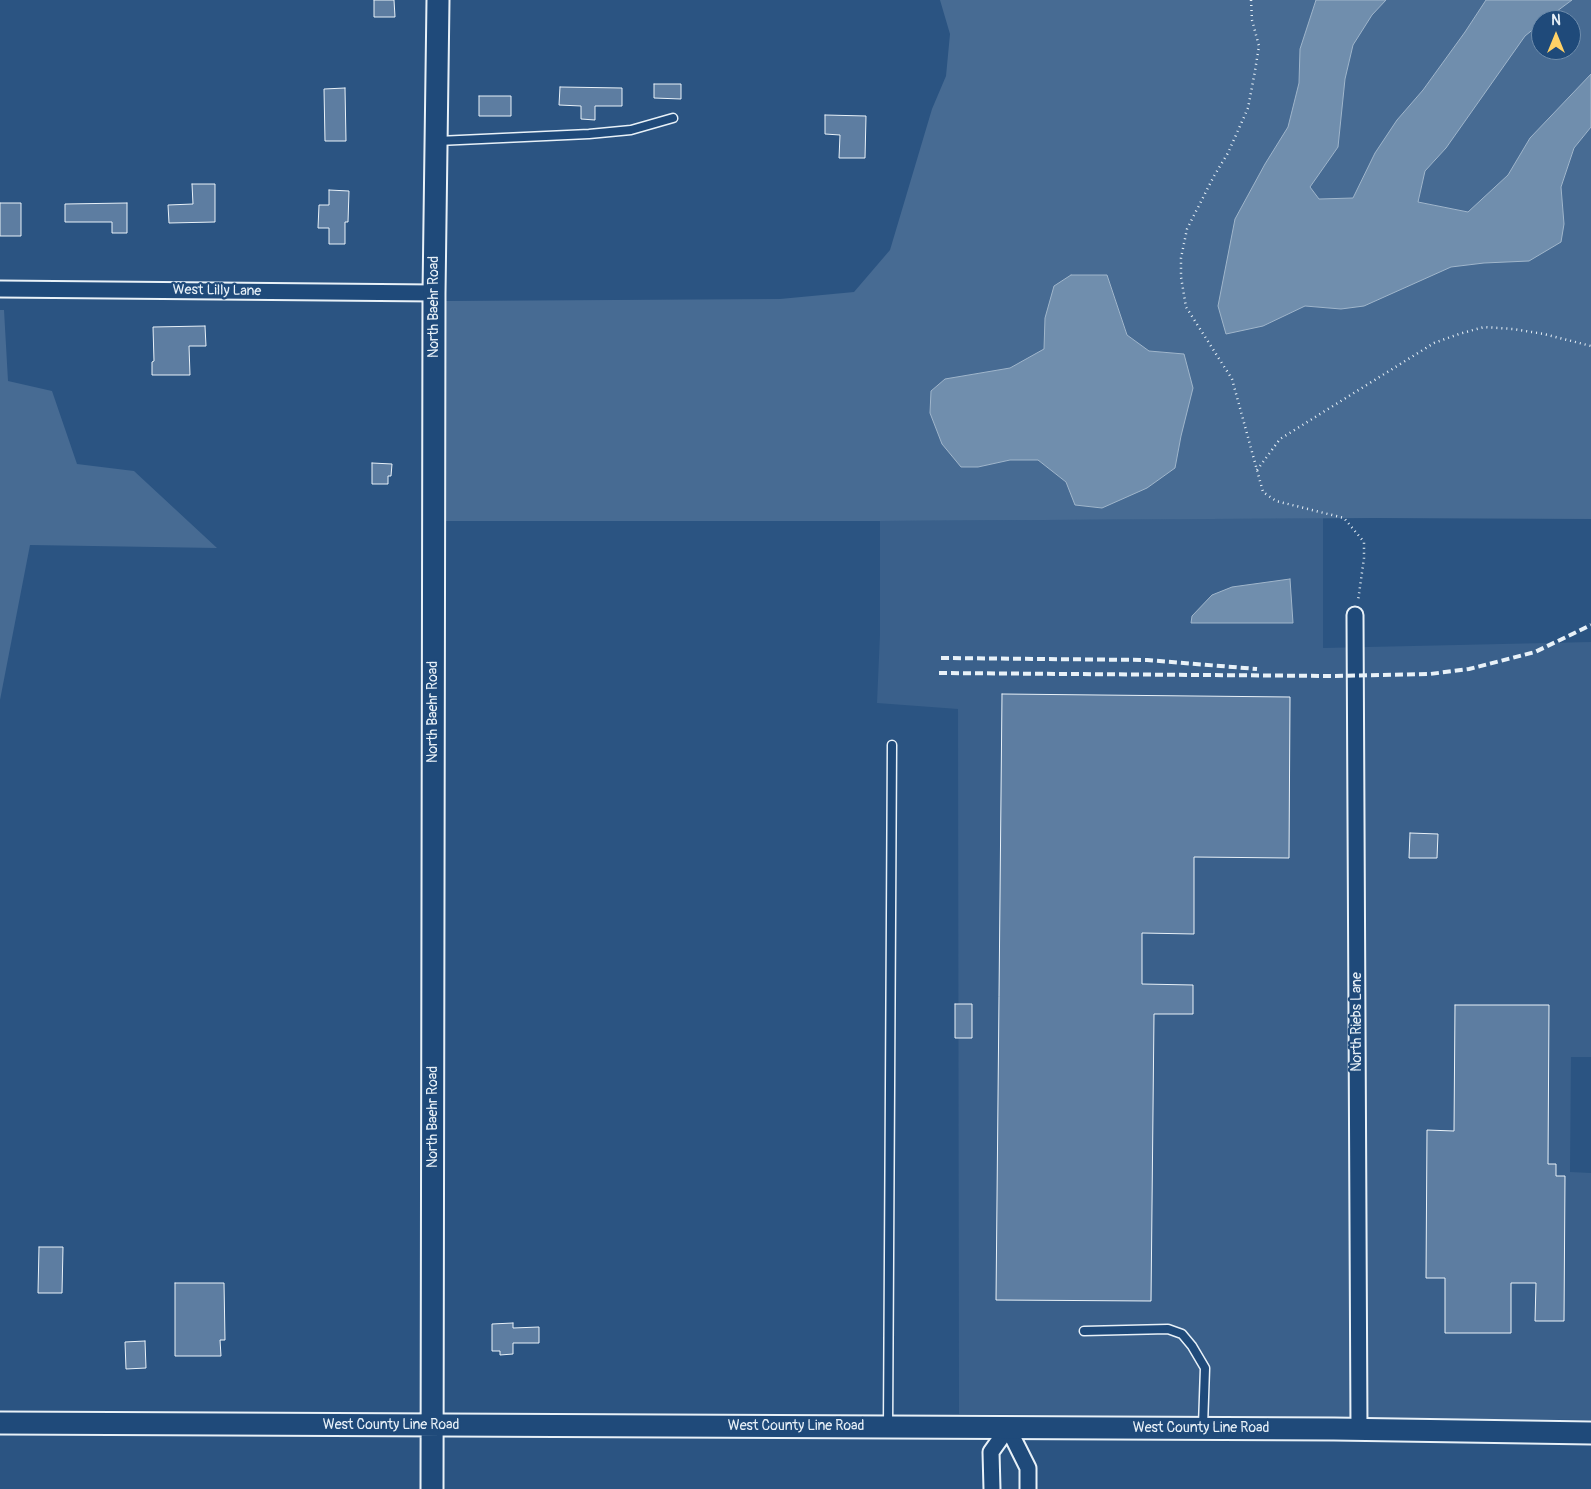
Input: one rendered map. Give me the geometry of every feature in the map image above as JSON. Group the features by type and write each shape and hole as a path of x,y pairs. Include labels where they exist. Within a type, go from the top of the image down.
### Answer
{"street":[{"name":"North Baehr Road","path":"432,1489 434,293 438,0"},
{"name":"West Lilly Lane","path":"0,289 434,293"},
{"name":"North Riebs Lane","path":"1355,614 1359,1429"},
{"name":"West County Line Road","path":"0,1423 888,1426 1359,1429 1591,1433"},
{"path":"992,1489 991,1452 1008,1428 1028,1468 1028,1489"}],"lane":[{"path":"436,141 589,134 631,130 673,118"},
{"path":"888,1426 892,746"},
{"path":"1084,1331 1168,1329 1182,1334 1192,1346 1204,1368 1202,1428"}],"path":[{"path":"1251,0 1252,20 1259,46 1248,108 1228,153 1187,229 1181,258 1181,277 1186,308 1232,379 1263,492 1276,501 1344,518 1364,542 1364,558 1355,614"},
{"path":"1257,470 1280,439 1434,343 1484,328 1513,329 1544,334 1591,346"}],"shaded area":[{"path":"940,0 1316,0 1300,49 1299,83 1288,127 1235,219 1263,326 1305,306 1341,309 1451,267 1484,263 1564,224 1561,187 1574,148 1591,127 1591,519 445,521 446,301 780,299 854,292 890,250 932,109 946,76 950,34","holes":["1071,275 1107,275 1127,335 1148,351 1184,354 1181,436 1175,468 1076,505 1066,482 1038,460 1010,460 978,467 942,444 930,413 931,391 945,379 1010,368 1045,349 1045,318"]},
{"path":"1316,0 1386,0 1372,15 1353,45 1345,79 1338,147 1310,187 1319,199 1353,198 1375,153 1397,120 1423,90 1486,0 1572,0 1558,10 1531,10 1531,31 1525,36 1446,148 1425,171 1418,202 1468,212 1508,175 1530,138 1591,74 1591,127 1574,148 1561,187 1564,224 1561,242 1529,261 1451,267 1364,306 1341,309 1305,306 1263,326 1226,334 1218,306 1235,219 1288,127 1299,83 1300,49"},
{"path":"1386,0 1486,0 1423,90 1397,120 1375,153 1353,198 1319,199 1310,187 1338,147 1345,79 1353,45 1372,15"},
{"path":"1572,0 1591,0 1591,74 1530,138 1508,175 1468,212 1418,202 1425,171 1446,148 1525,35 1531,30 1531,60 1581,60 1581,10 1558,10"},
{"path":"1071,275 1107,275 1127,335 1149,351 1184,354 1193,388 1175,468 1147,488 1102,508 1075,505 1066,482 1038,460 1010,460 978,467 961,467 942,444 930,413 931,391 945,379 1010,368 1044,349 1045,318 1054,286"},
{"path":"0,310 4,310 8,381 52,391 77,464 134,471 217,548 30,545 0,700"},
{"path":"1323,518 1323,648 1591,642 1591,1057 1571,1057 1570,1172 1591,1173 1591,1420 959,1414 958,709 877,703 880,634 880,521"},
{"path":"1290,579 1293,623 1191,623 1192,616 1212,595 1232,587"}],"building":[{"path":"374,0 394,0 395,17 374,17"},
{"path":"654,84 681,84 681,99 654,98"},
{"path":"560,87 622,88 622,106 595,106 595,120 581,119 581,106 559,105"},
{"path":"345,88 346,141 325,141 324,89"},
{"path":"479,96 511,96 511,116 479,116"},
{"path":"825,115 866,116 865,158 839,158 840,135 825,134"},
{"path":"192,184 215,184 215,222 169,223 168,205 193,204"},
{"path":"329,190 349,191 348,222 345,222 345,244 329,244 329,228 318,228 319,205 329,205"},
{"path":"0,203 21,203 21,236 0,236"},
{"path":"127,203 127,233 112,233 112,222 65,222 65,204"},
{"path":"205,326 206,346 189,346 190,375 152,375 152,362 154,361 153,327"},
{"path":"372,463 392,464 391,476 388,476 388,484 372,484"},
{"path":"1002,694 1290,697 1289,858 1194,857 1194,934 1142,933 1142,984 1193,985 1193,1014 1154,1014 1151,1301 996,1300"},
{"path":"1410,833 1438,834 1437,858 1409,858"},
{"path":"955,1004 972,1004 972,1038 955,1038"},
{"path":"1455,1005 1549,1005 1548,1164 1556,1164 1556,1176 1565,1176 1564,1321 1535,1321 1536,1283 1511,1283 1511,1333 1445,1333 1445,1278 1426,1278 1427,1130 1454,1131"},
{"path":"39,1247 63,1247 62,1293 38,1293"},
{"path":"175,1283 224,1283 225,1340 220,1340 221,1356 175,1356"},
{"path":"513,1323 513,1328 539,1327 539,1343 513,1343 513,1354 500,1355 500,1351 492,1351 492,1324"},
{"path":"145,1341 146,1368 126,1369 125,1342"}],"railway":[{"path":"939,673 1334,676 1430,674 1469,669 1535,652 1591,625"},
{"path":"941,658 1147,660 1257,669"}]}
